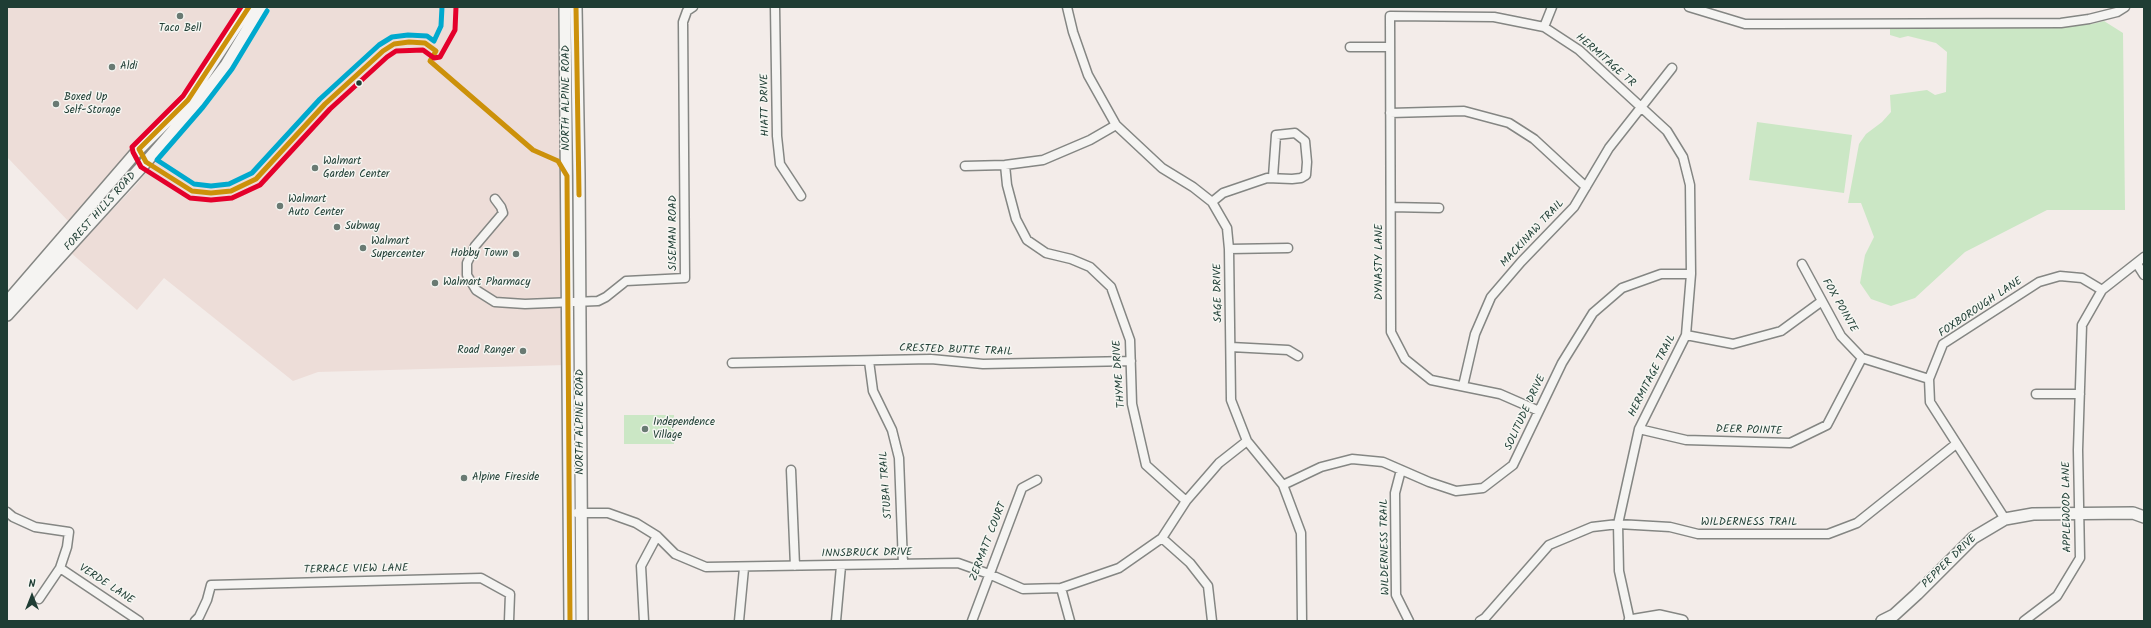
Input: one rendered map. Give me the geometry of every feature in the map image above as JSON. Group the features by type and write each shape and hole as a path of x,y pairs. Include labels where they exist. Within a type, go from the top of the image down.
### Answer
{"main road":[{"name":"FOREST HILLS ROAD","path":"7,302 139,149 188,100 249,7"},
{"name":"FOREST HILLS ROAD","path":"7,315 141,168 198,102 226,65 260,7"},
{"name":"NORTH ALPINE ROAD","path":"565,7 571,30 580,302 576,513 570,621"},
{"name":"NORTH ALPINE ROAD","path":"576,7 571,30 568,302 576,513 582,621"},
{"name":"PEPPER DRIVE","path":"1882,621 1894,615 1918,594 1973,538 2005,519 2033,514 2133,513 2144,517"},
{"path":"1630,621 1660,616 1682,621"}],"street":[{"name":"SISEMAN ROAD","path":"495,199 502,207 503,213 475,246 466,263 467,276 476,290 495,302 525,304 580,302 603,299 626,281 685,278 683,22 687,12 693,7"},
{"name":"HIATT DRIVE","path":"775,7 777,136 780,164 801,196"},
{"name":"SAGE DRIVE","path":"1067,7 1073,32 1088,75 1116,125 1162,168 1193,187 1212,202 1227,228 1230,249 1231,400 1247,441 1283,484 1301,533 1302,621"},
{"path":"1544,27 1552,7"},
{"path":"1689,7 1745,24 2061,23 2090,19 2117,12 2125,7"},
{"name":"HERMITAGE TR","path":"1390,16 1494,17 1544,27 1579,50 1641,107"},
{"name":"DYNASTY LANE","path":"1390,16 1391,332 1405,359 1431,380 1500,394 1539,411"},
{"path":"1350,47 1390,47"},
{"name":"MACKINAW TRAIL","path":"1463,386 1475,334 1491,297 1521,262 1574,207 1609,148 1672,68"},
{"name":"HERMITAGE TRAIL","path":"1630,621 1619,571 1618,524 1639,429 1686,335 1691,274 1690,185 1683,157 1667,131 1641,107"},
{"path":"1390,113 1464,111 1509,123 1534,139 1586,187"},
{"path":"965,166 1005,165 1043,160 1090,140 1116,125"},
{"path":"1212,202 1223,193 1273,177 1292,179 1301,178 1306,174 1307,162 1305,141 1295,134 1276,135 1273,177"},
{"name":"THYME DRIVE","path":"1005,165 1007,185 1016,219 1027,240 1046,252 1071,259 1090,267 1111,288 1130,340 1132,404 1146,465 1186,501"},
{"path":"1391,207 1438,208"},
{"path":"1230,249 1288,248"},
{"name":"APPLEWOOD LANE","path":"2024,621 2057,596 2080,558 2081,514 2078,450 2082,325 2102,290 2144,257"},
{"name":"FOX POINTE","path":"1802,264 1841,336 1862,358 1929,379"},
{"path":"2137,264 2144,275"},
{"name":"SOLITUDE DRIVE","path":"1283,484 1321,467 1352,459 1383,462 1429,482 1456,491 1483,488 1513,465 1562,363 1593,313 1622,288 1661,274 1691,274"},
{"name":"FOXBOROUGH LANE","path":"2005,519 1930,402 1929,379 1943,344 2039,282 2060,276 2082,278 2102,290"},
{"path":"1686,335 1733,344 1781,331 1822,301"},
{"path":"1231,347 1288,350 1298,356"},
{"name":"DEER POINTE","path":"1639,429 1686,440 1790,443 1827,425 1862,358"},
{"name":"CRESTED BUTTE TRAIL","path":"732,363 931,359 983,364 1131,361"},
{"name":"STUBAI TRAIL","path":"869,361 873,390 892,430 899,458 903,564"},
{"path":"2036,394 2080,394"},
{"name":"INNSBRUCK DRIVE","path":"576,513 608,513 636,523 656,536 675,554 692,563 706,567 744,568 958,563 1022,589 1061,588 1119,568 1162,538 1186,501 1219,463 1247,441"},
{"name":"WILDERNESS TRAIL","path":"1480,621 1485,618 1549,546 1592,527 1618,524 1670,527 1698,534 1828,534 1857,523 1956,444"},
{"path":"791,470 795,566"},
{"name":"WILDERNESS TRAIL","path":"1401,470 1395,494 1396,595 1409,621"},
{"name":"ZERMATT COURT","path":"972,621 988,574 1022,488 1038,480"},
{"path":"7,512 12,517 34,527 69,532 67,547 60,568 39,599"},
{"path":"644,621 641,566 656,536"},
{"path":"1162,538 1190,563 1208,586 1212,621"},
{"path":"836,621 842,566"},
{"name":"VERDE LANE","path":"60,568 139,621"},
{"path":"739,621 744,568"},
{"name":"TERRACE VIEW LANE","path":"195,621 199,617 207,600 211,585 481,578 510,594 509,621"},
{"path":"1061,588 1070,621"}],"shaded area":[{"path":"7,7 238,7 187,86 70,223 7,157"},
{"path":"270,7 562,7 560,138 563,175 565,365 318,372 293,381 164,278 137,310 71,253 137,184 234,59"}],"green space":[{"path":"2104,21 2123,33 2125,210 2047,210 1965,252 1915,298 1891,306 1871,299 1860,283 1865,255 1874,237 1861,203 1848,203 1859,144 1866,134 1882,122 1891,112 1890,95 1927,90 1935,95 1946,92 1947,52 1936,43 1908,36 1900,38 1890,35 1890,26 2050,26 2092,24"},
{"path":"1757,122 1852,135 1844,193 1749,180"},
{"path":"624,415 674,415 674,444 624,444"}],"transit line":[{"path":"241,7 183,96 132,147 141,167 190,198 211,200 232,198 260,185 330,109 387,57 396,51 423,50 434,58 440,57 455,30 456,7"},
{"path":"249,7 188,100 139,149 146,162 192,191 211,193 231,191 256,179 325,104 383,51 394,44 409,42 425,43 436,51 430,61 533,150 558,161 567,176 570,621"},
{"path":"267,11 232,69 203,107 157,160 194,184 211,186 229,184 252,173 320,99 379,45 392,37 408,35 427,36 434,41 441,26 442,7"},
{"path":"576,7 579,195"}],"place":[{"name":"Taco Bell","path":"180,16"},
{"name":"Aldi","path":"112,67"},
{"name":"Boxed Up Self-Storage","path":"56,104"},
{"name":"Walmart Garden Center","path":"315,168"},
{"name":"Walmart Auto Center","path":"280,206"},
{"name":"Subway","path":"337,227"},
{"name":"Walmart Supercenter","path":"363,248"},
{"name":"Hobby Town","path":"516,254"},
{"name":"Walmart Pharmacy","path":"435,283"},
{"name":"Road Ranger","path":"523,351"},
{"name":"Independence Village","path":"645,429"},
{"name":"Alpine Fireside","path":"464,478"}]}
